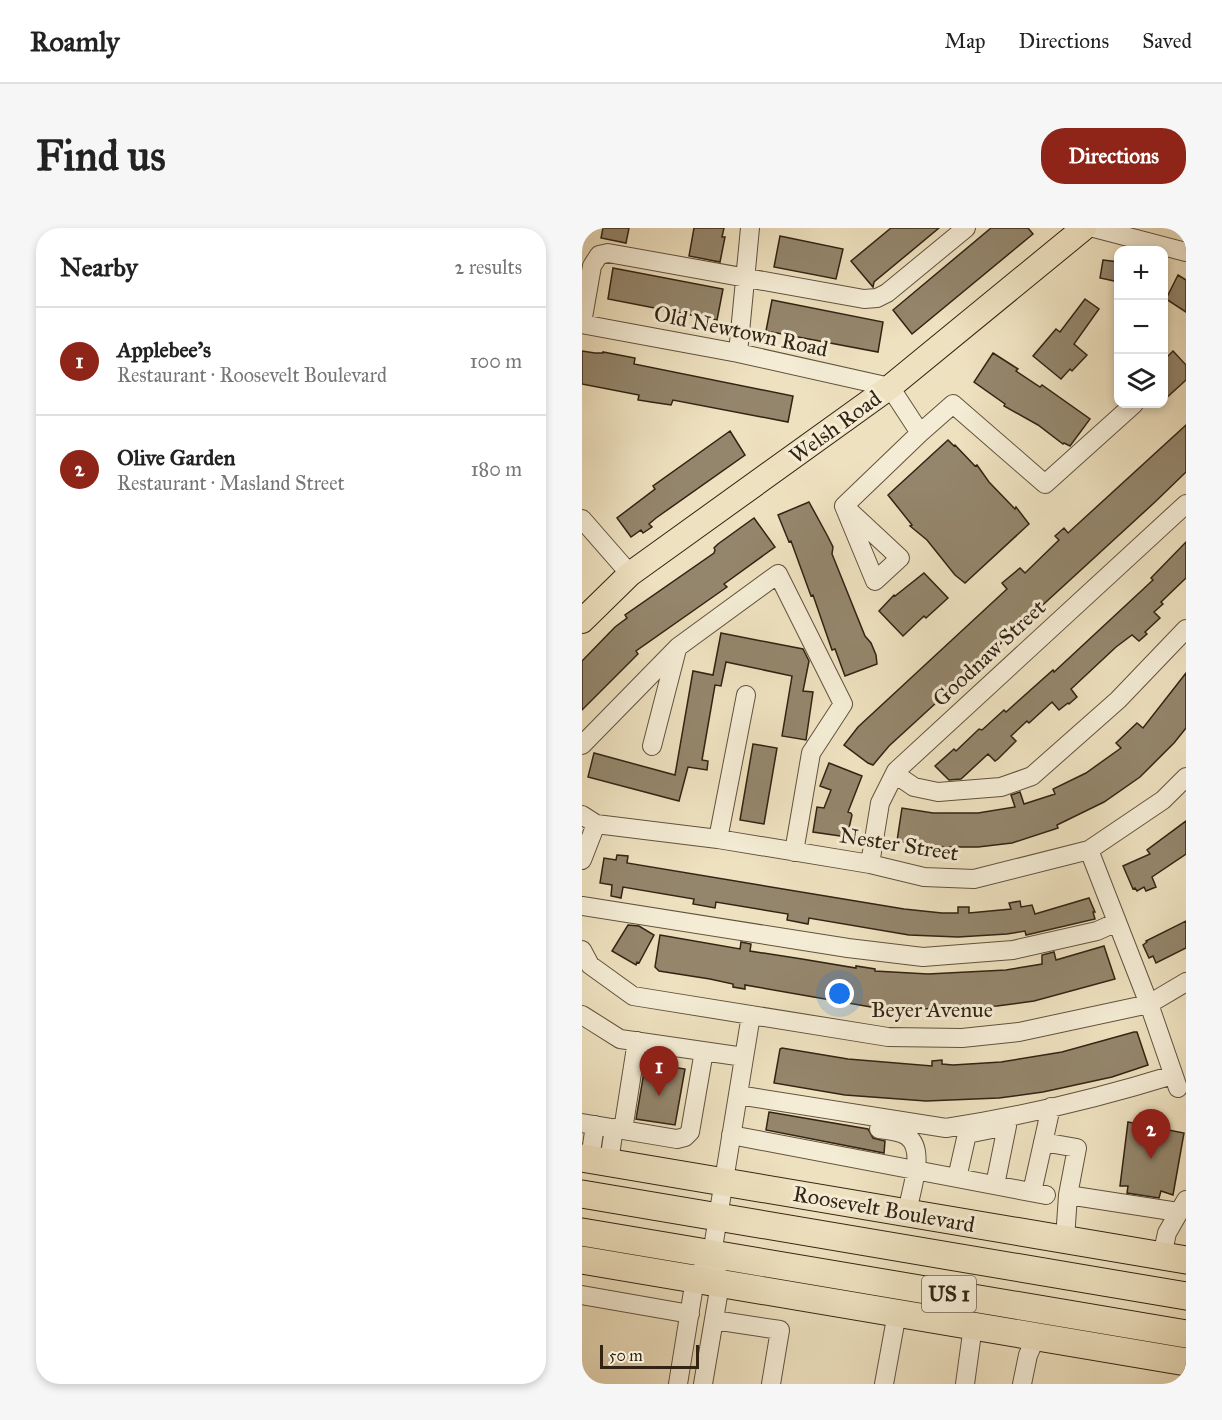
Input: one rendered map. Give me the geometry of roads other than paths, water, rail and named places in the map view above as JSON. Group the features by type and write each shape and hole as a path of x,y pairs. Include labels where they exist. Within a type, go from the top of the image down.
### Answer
{"highway":[{"name":"Roosevelt Boulevard","path":"591,1165 724,1182 1174,1258"},
{"path":"591,1165 637,1203"},
{"name":"Roosevelt Boulevard","path":"582,1194 1186,1296"},
{"name":"US 1","path":"582,1232 1186,1334"},
{"name":"US 1","path":"582,1260 1186,1362"}],"main road":[{"name":"Welsh Road","path":"582,621 630,574 890,387 1084,228"}],"street":[{"path":"738,353 750,228"},
{"path":"582,324 592,266 599,255 608,253 864,299 877,298 887,292 966,228"},
{"path":"1095,228 1186,252"},
{"name":"Old Newtown Road","path":"582,324 738,353 890,387"},
{"path":"890,387 920,433"},
{"path":"844,506 952,404 1045,484 1130,408"},
{"name":"Goodnaw Street","path":"870,864 880,803 895,774 1186,504"},
{"path":"582,519 630,574"},
{"path":"582,745 678,647 778,574 843,704 811,753 794,852"},
{"path":"895,774 914,787 938,792 1001,787 1032,776 1118,700 1186,628"},
{"path":"652,746 678,647"},
{"path":"718,839 746,695"},
{"name":"Nester Street","path":"589,820 870,864 924,877 974,879 1089,850 1163,800 1186,777"},
{"path":"582,860 589,820"},
{"path":"738,1098 946,1128 1176,1081 1149,1004 1089,850"},
{"path":"582,906 848,948 922,957 1013,950 1097,930 1117,922"},
{"name":"Beyer Avenue","path":"582,950 590,965 633,996 888,1037 962,1038 1019,1032 1149,1004 1186,982"},
{"path":"582,1015 620,1039 744,1058"},
{"path":"703,1384 714,1320 708,1281 751,1015"},
{"path":"591,1165 618,1129 637,1041"},
{"path":"591,1165 589,1124 677,1139 685,1137 690,1132 704,1052"},
{"path":"738,1098 906,1135 913,1142 918,1159 907,1213"},
{"path":"731,1135 1039,1193 1043,1142 1051,1107"},
{"path":"957,1178 967,1134 1007,1126 995,1185"},
{"path":"1043,1142 1077,1148 1068,1195 1065,1239"},
{"path":"1068,1195 1182,1206 1167,1233 1174,1258"},
{"path":"678,1384 690,1314 708,1281"},
{"path":"582,1295 690,1314"},
{"path":"884,1384 897,1313"},
{"path":"714,1320 780,1330 771,1384"},
{"path":"964,1384 973,1326"},
{"path":"1022,1384 1036,1337"}],"place":[{"name":"Applebee's","path":"659,1096"},
{"name":"Olive Garden","path":"1151,1159"}]}
